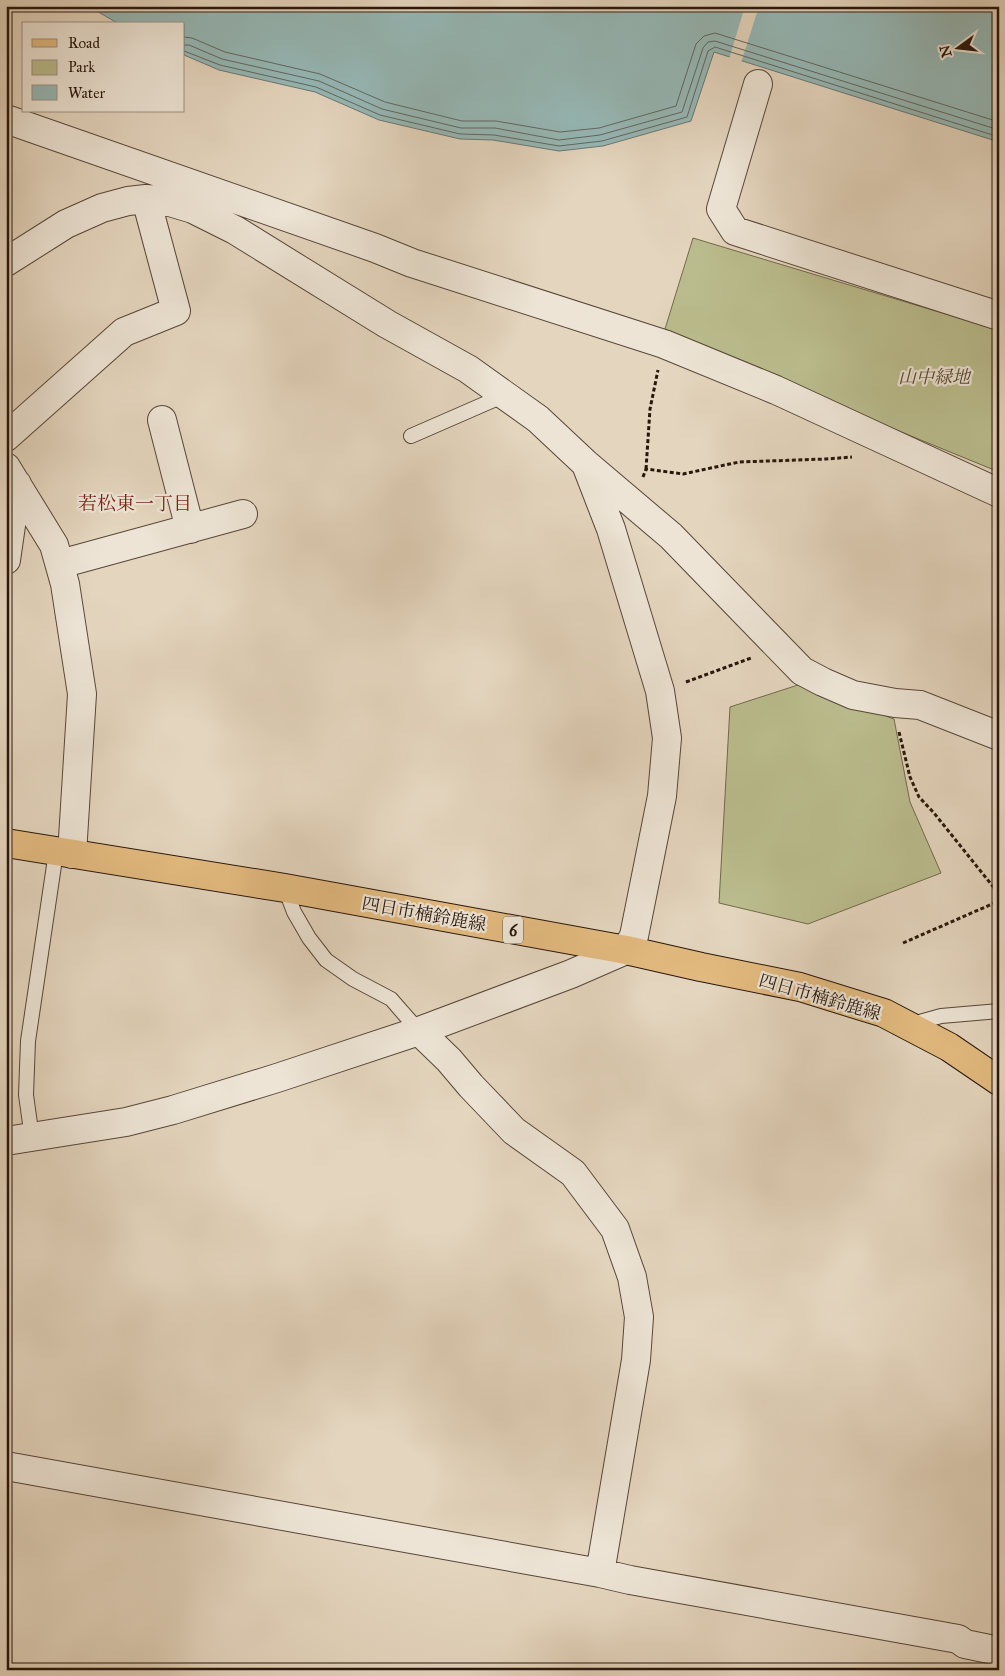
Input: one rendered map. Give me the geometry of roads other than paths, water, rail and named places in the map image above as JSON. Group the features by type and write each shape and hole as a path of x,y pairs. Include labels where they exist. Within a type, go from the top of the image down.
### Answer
{"main road":[{"name":"四日市楠鈴鹿線","path":"6,843 285,888 626,950 702,968 800,987 884,1013 949,1047 999,1081"}],"street":[{"path":"758,84 721,209 735,231 999,316"},
{"path":"6,119 367,245 412,263 664,344 776,390 998,494"},
{"path":"6,437 124,332 176,311 146,199"},
{"path":"6,262 66,224 102,208 128,201 146,199 163,200 193,209 235,230 387,324 468,369 538,419 586,464 670,536 802,671 853,695 895,703 920,705 999,736"},
{"path":"162,420 190,529"},
{"path":"19,1139 126,1122 174,1110 419,1031 570,974 626,950 634,936 662,796 667,738 660,691 611,529 586,464"},
{"path":"6,560 10,476"},
{"path":"10,476 54,545 65,584 82,694 64,853"},
{"path":"60,564 244,514"},
{"path":"419,1031 449,1060 514,1131 573,1173 615,1229 632,1277 639,1317 636,1360 600,1573"},
{"path":"6,1466 958,1639 966,1644 999,1651"}],"lane":[{"path":"411,436 505,395"},
{"path":"19,1139 26,1095 28,1041 64,853"},
{"path":"285,888 294,912 309,938 326,960 353,979 391,998 419,1031"},
{"path":"908,1025 940,1016 999,1011"}],"water":[{"path":"88,6 999,6 999,142 714,52 691,121 603,146 559,151 493,140 460,139 379,120 315,92 219,70 185,55 185,22 116,22"}],"district":[{"name":"若松東一丁目","path":"135,503"}],"park label":[{"name":"山中緑地","path":"934,377"}]}
